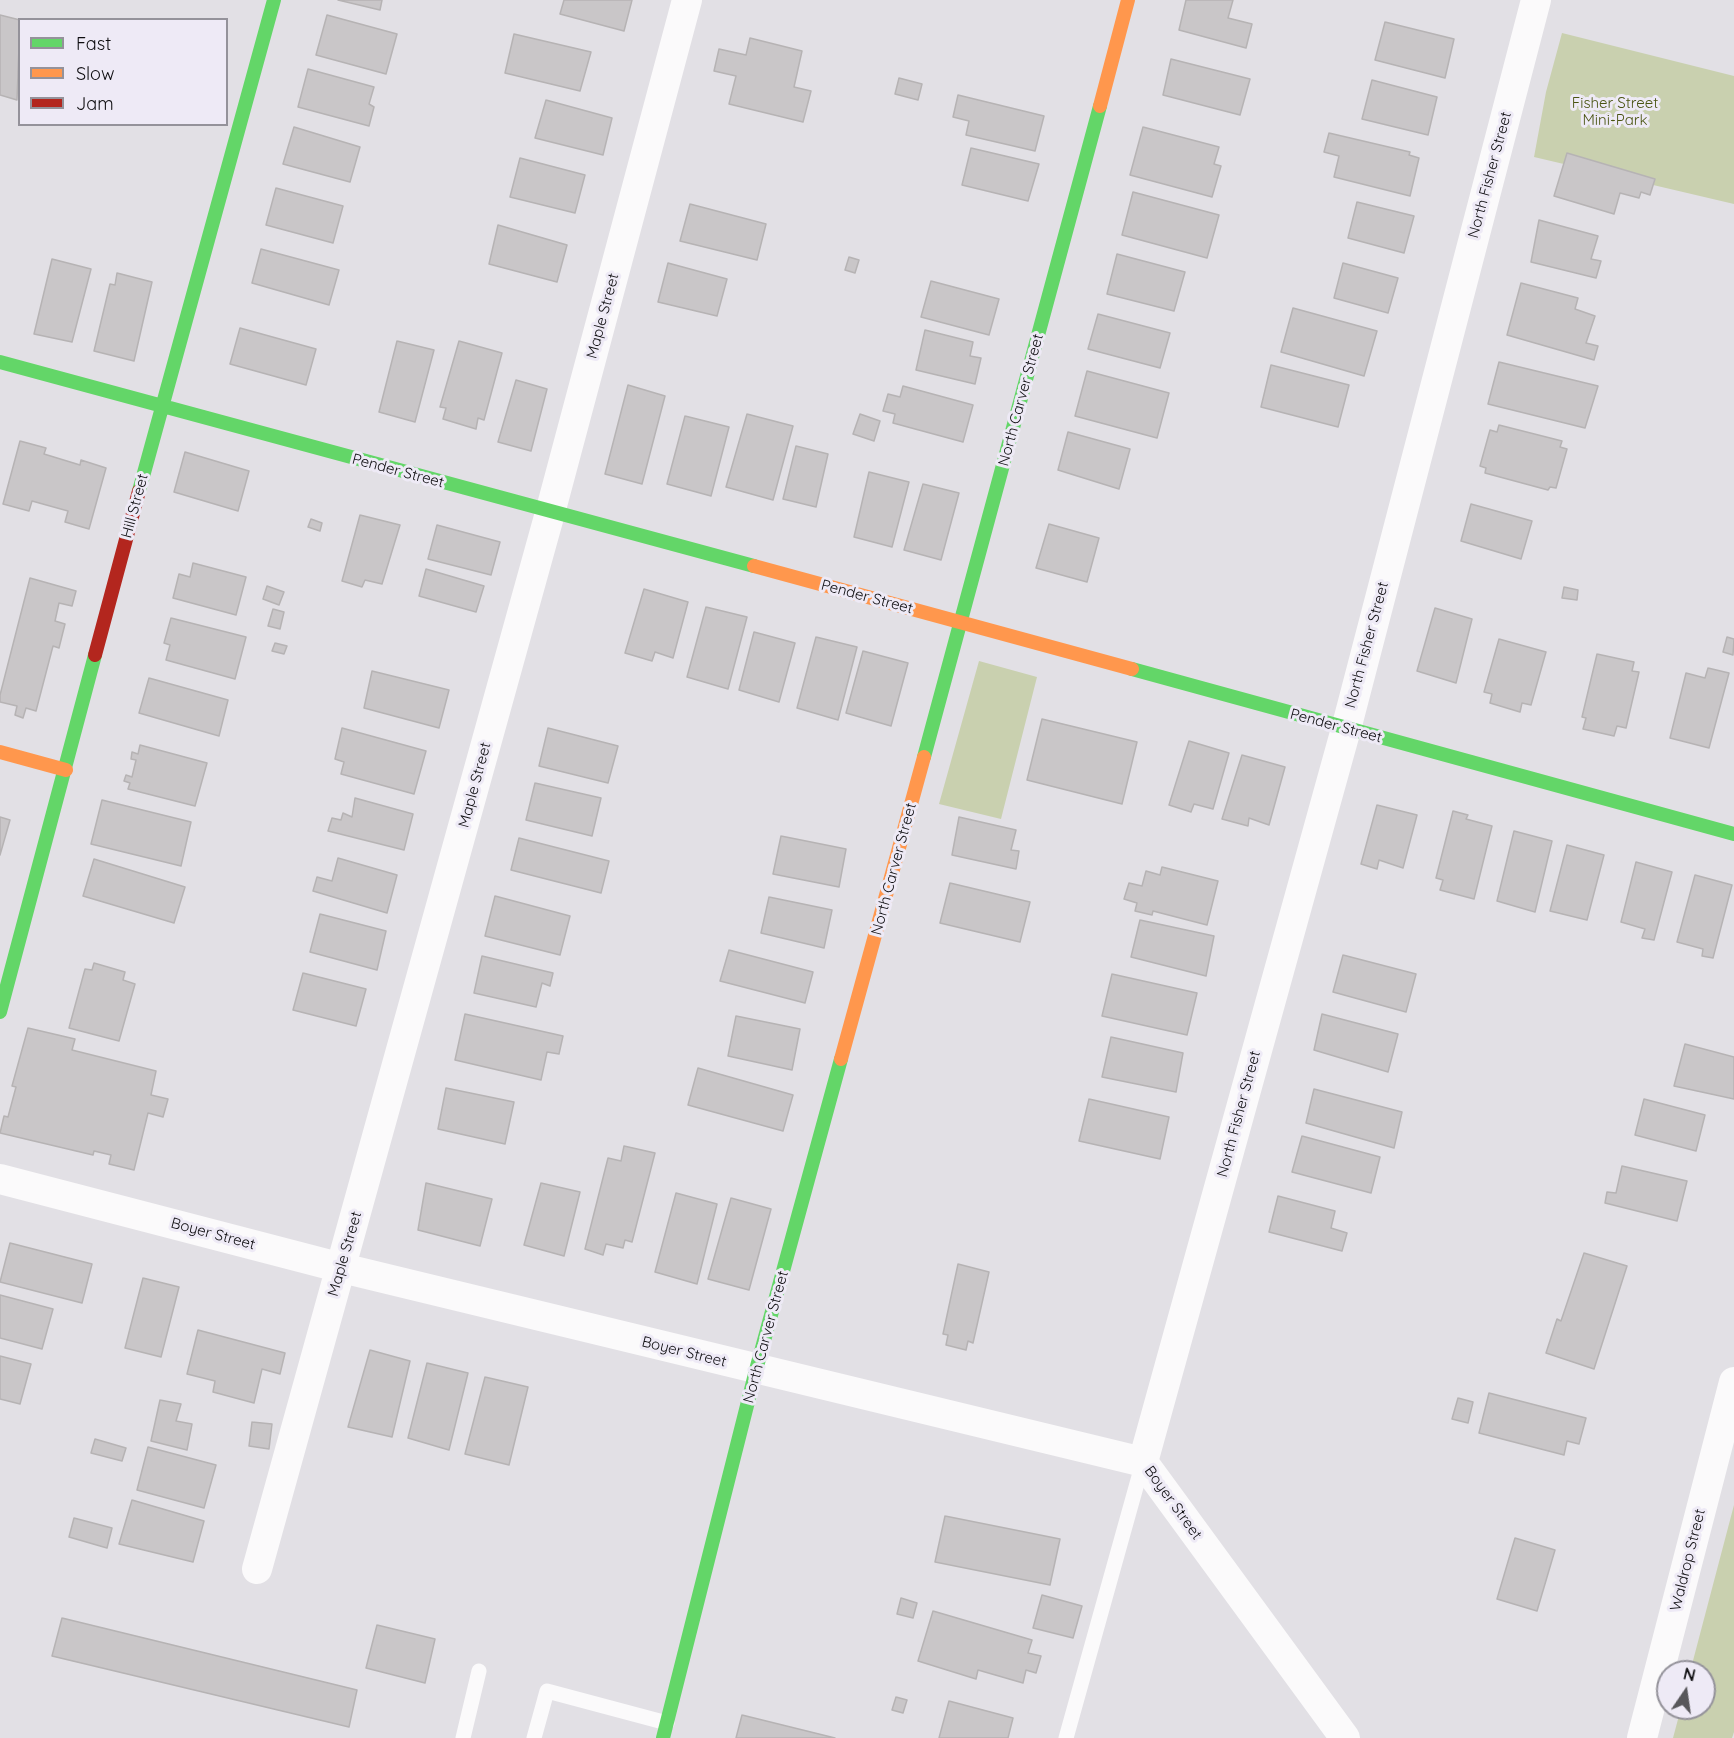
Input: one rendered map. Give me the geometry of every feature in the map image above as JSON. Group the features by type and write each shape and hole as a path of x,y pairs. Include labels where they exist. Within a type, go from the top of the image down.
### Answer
{"street":[{"name":"Hill Street","path":"0,1012 162,406 274,0"},
{"name":"Maple Street","path":"257,1569 550,513 687,0"},
{"name":"North Carver Street","path":"665,1731 756,1370 962,622 1128,0"},
{"name":"North Fisher Street","path":"1143,1462 1346,729 1536,0"},
{"name":"Pender Street","path":"0,362 1734,834"},
{"path":"0,752 66,770"},
{"name":"Boyer Street","path":"0,1179 342,1268 1143,1462 1345,1738"},
{"name":"Waldrop Street","path":"1642,1738 1734,1382"}],"lane":[{"path":"1066,1738 1143,1462"},
{"path":"463,1738 479,1671"},
{"path":"534,1738 547,1691 665,1731"}],"green space":[{"name":"Fisher Street Mini-Park","path":"1562,33 1734,76 1734,204 1534,157 1546,92"},
{"path":"979,661 1037,677 1001,819 939,804"},
{"path":"1734,1505 1734,1732 1732,1738 1673,1738 1678,1720 1716,1720 1716,1660 1693,1660"}],"building":[{"path":"338,0 382,0 380,10"},
{"path":"564,0 632,0 624,31 560,14"},
{"path":"1186,0 1233,0 1228,18 1252,24 1246,48 1179,30"},
{"path":"0,15 18,20 18,73 17,100 0,95"},
{"path":"327,15 397,34 386,74 316,55"},
{"path":"1385,22 1454,39 1445,78 1375,60"},
{"path":"514,34 591,52 580,91 505,73"},
{"path":"750,38 802,51 794,87 811,91 803,122 729,104 736,76 714,71 719,49 746,55"},
{"path":"1171,59 1250,79 1240,115 1163,95"},
{"path":"308,69 374,87 369,104 374,107 369,126 298,107"},
{"path":"899,78 922,84 918,100 895,94"},
{"path":"1372,80 1437,97 1428,135 1362,119"},
{"path":"958,95 1044,116 1035,151 966,135 969,121 953,117"},
{"path":"546,100 612,118 603,155 535,138"},
{"path":"294,127 360,147 350,182 283,164"},
{"path":"1143,127 1219,147 1214,164 1221,166 1212,197 1130,175"},
{"path":"1329,133 1410,152 1409,155 1419,158 1410,196 1334,177 1339,156 1324,152"},
{"path":"971,148 1039,164 1028,201 962,185"},
{"path":"1567,153 1655,179 1650,195 1641,192 1639,198 1620,193 1614,214 1554,196"},
{"path":"520,158 585,175 575,213 510,197"},
{"path":"276,188 343,206 333,243 266,225"},
{"path":"1133,192 1219,215 1207,258 1122,235"},
{"path":"1357,202 1414,216 1404,253 1348,238"},
{"path":"690,204 766,224 757,260 680,241"},
{"path":"1539,220 1598,236 1591,259 1601,261 1596,278 1531,262"},
{"path":"498,225 567,245 557,282 489,264"},
{"path":"261,249 339,270 329,305 252,283"},
{"path":"1117,254 1185,272 1174,311 1107,294"},
{"path":"849,257 859,260 855,273 845,270"},
{"path":"52,259 91,269 72,342 34,334"},
{"path":"668,263 727,279 717,316 658,302"},
{"path":"1343,263 1398,278 1388,313 1334,298"},
{"path":"117,273 152,282 134,361 94,351 110,284 115,285"},
{"path":"931,281 999,299 989,335 921,317"},
{"path":"1521,283 1578,298 1575,309 1595,316 1586,343 1598,346 1594,360 1507,335"},
{"path":"1293,308 1377,331 1364,376 1281,352"},
{"path":"1098,314 1170,333 1160,368 1088,349"},
{"path":"240,328 316,349 306,385 230,364"},
{"path":"925,330 973,342 970,356 981,358 975,384 916,370"},
{"path":"397,341 434,350 415,422 379,412"},
{"path":"459,341 502,353 484,420 478,418 476,429 443,419 446,408 440,407"},
{"path":"1499,362 1598,386 1585,428 1488,404"},
{"path":"1271,365 1349,385 1338,427 1261,407"},
{"path":"1087,371 1169,393 1157,438 1075,416"},
{"path":"516,380 547,389 531,451 498,442"},
{"path":"628,385 665,396 642,484 605,474"},
{"path":"903,386 973,405 963,442 893,423 895,414 883,411 888,394 900,397"},
{"path":"747,414 793,426 773,500 726,487"},
{"path":"860,414 880,421 874,441 853,434"},
{"path":"685,416 729,427 711,496 667,484"},
{"path":"1499,425 1562,441 1560,447 1567,449 1556,488 1550,487 1548,490 1485,473 1486,468 1480,466 1490,430 1497,432"},
{"path":"1068,432 1130,449 1119,489 1058,470"},
{"path":"20,441 46,448 44,454 80,465 81,460 106,468 89,529 65,522 68,511 32,501 29,511 3,504"},
{"path":"796,446 828,454 816,507 783,499"},
{"path":"185,452 249,471 238,511 174,492"},
{"path":"869,472 909,482 892,547 854,537"},
{"path":"923,484 959,493 941,560 904,550"},
{"path":"1471,504 1532,521 1521,559 1461,541"},
{"path":"360,515 400,525 382,584 365,580 362,587 342,581"},
{"path":"311,519 322,523 320,531 308,527"},
{"path":"1049,524 1099,538 1087,582 1036,568"},
{"path":"437,525 500,542 491,575 428,559"},
{"path":"193,563 246,577 236,615 173,598 179,574 190,577"},
{"path":"426,569 484,586 476,612 419,596"},
{"path":"30,578 76,591 72,606 59,603 55,621 65,624 59,648 53,646 36,711 26,708 23,718 15,715 17,706 0,702 0,695"},
{"path":"267,586 284,592 279,605 263,599"},
{"path":"1564,587 1578,590 1577,600 1562,598"},
{"path":"644,589 688,602 673,658 655,652 652,661 625,653"},
{"path":"706,607 747,617 728,689 687,677"},
{"path":"1435,608 1472,619 1456,683 1417,671"},
{"path":"273,609 284,612 280,629 268,626"},
{"path":"171,618 246,637 235,679 166,660 170,645 164,643"},
{"path":"754,632 795,643 779,702 739,690"},
{"path":"816,637 857,647 838,720 797,708"},
{"path":"1727,637 1734,639 1733,655 1723,652"},
{"path":"1499,639 1546,652 1531,705 1522,703 1520,712 1490,703 1492,694 1484,692"},
{"path":"275,643 287,646 284,654 272,651"},
{"path":"863,651 908,663 891,726 846,713"},
{"path":"1597,654 1634,662 1632,671 1639,672 1626,728 1617,726 1614,736 1583,729 1586,718 1582,717"},
{"path":"1708,668 1729,673 1709,748 1670,738 1686,673 1705,678"},
{"path":"372,671 449,690 439,728 364,708"},
{"path":"149,678 228,700 219,736 139,713"},
{"path":"1042,719 1137,742 1122,804 1027,780"},
{"path":"342,728 426,751 414,794 341,774 344,762 335,759"},
{"path":"548,728 618,746 608,783 539,766"},
{"path":"1189,741 1229,753 1213,809 1194,804 1191,812 1169,805"},
{"path":"140,745 207,763 195,806 128,789 130,783 124,781 126,775 132,777 136,760 131,759 132,752 138,754"},
{"path":"1242,755 1285,767 1269,825 1249,818 1248,826 1222,819"},
{"path":"535,783 601,798 592,836 526,820"},
{"path":"355,798 413,814 404,850 328,831 332,818 341,820 343,813 352,817"},
{"path":"102,800 191,822 181,866 91,844"},
{"path":"1377,805 1417,815 1403,868 1379,860 1377,869 1361,864"},
{"path":"1453,811 1468,815 1466,819 1492,826 1474,899 1440,890 1443,880 1436,878"},
{"path":"0,817 10,820 0,855"},
{"path":"959,817 1016,830 1011,850 1019,851 1016,869 952,855"},
{"path":"1514,831 1552,841 1535,912 1497,901"},
{"path":"781,836 846,849 839,887 773,874"},
{"path":"519,838 609,861 601,893 511,870"},
{"path":"1567,845 1604,855 1587,920 1550,911"},
{"path":"338,858 397,875 387,913 313,891 317,877 332,881"},
{"path":"94,859 185,887 174,923 83,896"},
{"path":"1636,862 1672,872 1654,940 1642,938 1645,929 1621,922"},
{"path":"1162,867 1218,881 1207,925 1153,911 1152,915 1135,911 1137,903 1124,899 1129,883 1142,886 1146,871 1160,875"},
{"path":"1695,875 1732,885 1713,958 1702,956 1703,949 1677,942"},
{"path":"950,883 1030,902 1020,942 940,923"},
{"path":"495,896 570,916 560,955 485,936"},
{"path":"769,897 832,910 824,948 761,933"},
{"path":"320,914 386,931 377,970 310,952"},
{"path":"1140,920 1214,936 1206,976 1131,957"},
{"path":"729,950 813,972 805,1003 720,981"},
{"path":"1343,955 1416,974 1406,1012 1333,992"},
{"path":"482,956 553,973 550,986 542,983 536,1007 474,993"},
{"path":"94,963 125,972 123,980 135,984 119,1041 69,1028 85,969 92,970"},
{"path":"303,973 366,989 356,1026 293,1010"},
{"path":"1112,974 1197,993 1187,1035 1102,1016"},
{"path":"465,1014 563,1036 559,1054 547,1052 541,1080 455,1060"},
{"path":"1322,1014 1398,1034 1388,1072 1314,1050"},
{"path":"736,1016 800,1029 792,1070 728,1056"},
{"path":"28,1028 75,1039 72,1050 156,1071 151,1095 168,1099 163,1117 148,1113 134,1170 109,1164 111,1155 94,1151 93,1155 0,1133 4,1116 8,1117 16,1087 12,1086"},
{"path":"1111,1037 1183,1053 1176,1092 1102,1077"},
{"path":"1685,1044 1734,1057 1734,1099 1674,1086"},
{"path":"698,1068 793,1095 783,1131 688,1105"},
{"path":"446,1088 514,1102 505,1144 438,1129"},
{"path":"1314,1089 1402,1112 1394,1148 1306,1123"},
{"path":"1089,1099 1169,1117 1160,1159 1079,1141"},
{"path":"1644,1099 1705,1115 1696,1151 1635,1135"},
{"path":"1302,1136 1380,1157 1371,1193 1292,1172"},
{"path":"624,1146 655,1153 632,1242 625,1240 623,1248 606,1244 603,1255 585,1249 608,1158 621,1161"},
{"path":"1622,1166 1687,1181 1677,1221 1605,1203 1607,1192 1616,1193"},
{"path":"426,1183 492,1199 480,1246 418,1230"},
{"path":"541,1183 580,1192 564,1256 524,1245"},
{"path":"676,1193 717,1204 697,1284 655,1272"},
{"path":"1278,1196 1335,1211 1331,1228 1347,1233 1342,1251 1269,1232"},
{"path":"731,1198 771,1209 749,1290 708,1279"},
{"path":"10,1243 92,1264 82,1303 0,1282"},
{"path":"1584,1253 1627,1266 1594,1369 1546,1353 1557,1319 1561,1321"},
{"path":"958,1264 989,1272 973,1343 968,1341 966,1350 946,1345 948,1335 943,1334"},
{"path":"143,1278 179,1287 161,1357 125,1348"},
{"path":"0,1295 53,1309 42,1349 0,1338"},
{"path":"198,1330 285,1353 280,1374 262,1369 254,1403 213,1392 215,1381 187,1374"},
{"path":"370,1350 410,1361 392,1437 348,1427"},
{"path":"0,1356 31,1364 20,1404 0,1399"},
{"path":"427,1363 468,1373 449,1450 408,1438"},
{"path":"485,1377 528,1387 509,1465 465,1454"},
{"path":"1489,1393 1586,1418 1579,1444 1567,1441 1564,1455 1479,1433"},
{"path":"1458,1398 1473,1402 1468,1423 1452,1419"},
{"path":"160,1400 181,1404 176,1421 192,1424 187,1450 151,1441"},
{"path":"252,1422 272,1424 269,1449 249,1446"},
{"path":"95,1439 126,1448 122,1461 91,1453"},
{"path":"148,1447 216,1465 204,1508 137,1490"},
{"path":"132,1500 204,1521 193,1562 119,1544"},
{"path":"945,1516 1060,1539 1050,1585 935,1562"},
{"path":"74,1518 112,1528 107,1548 69,1537"},
{"path":"1515,1538 1555,1550 1537,1611 1497,1599"},
{"path":"1042,1595 1082,1606 1073,1638 1033,1628"},
{"path":"901,1598 917,1603 913,1618 897,1614"},
{"path":"933,1611 1032,1640 1028,1653 1041,1656 1036,1673 1026,1670 1023,1683 978,1670 976,1679 918,1661"},
{"path":"62,1618 357,1690 349,1727 52,1656"},
{"path":"377,1625 435,1639 425,1683 366,1668"},
{"path":"896,1697 907,1700 903,1713 892,1710"},
{"path":"949,1701 1013,1718 1008,1738 939,1738"},
{"path":"742,1715 835,1738 736,1738"}],"traffic: fast":[{"path":"139,491 274,0"},
{"path":"924,757 1100,106"},
{"path":"0,362 754,566"},
{"path":"0,1012 95,655"},
{"path":"1132,669 1734,834"},
{"path":"663,1738 756,1370 841,1059"}],"traffic: slow":[{"path":"1100,106 1128,0"},
{"path":"754,566 1132,669"},
{"path":"0,752 66,770"},
{"path":"841,1059 924,757"}],"traffic: jam":[{"path":"95,655 139,491"}]}
